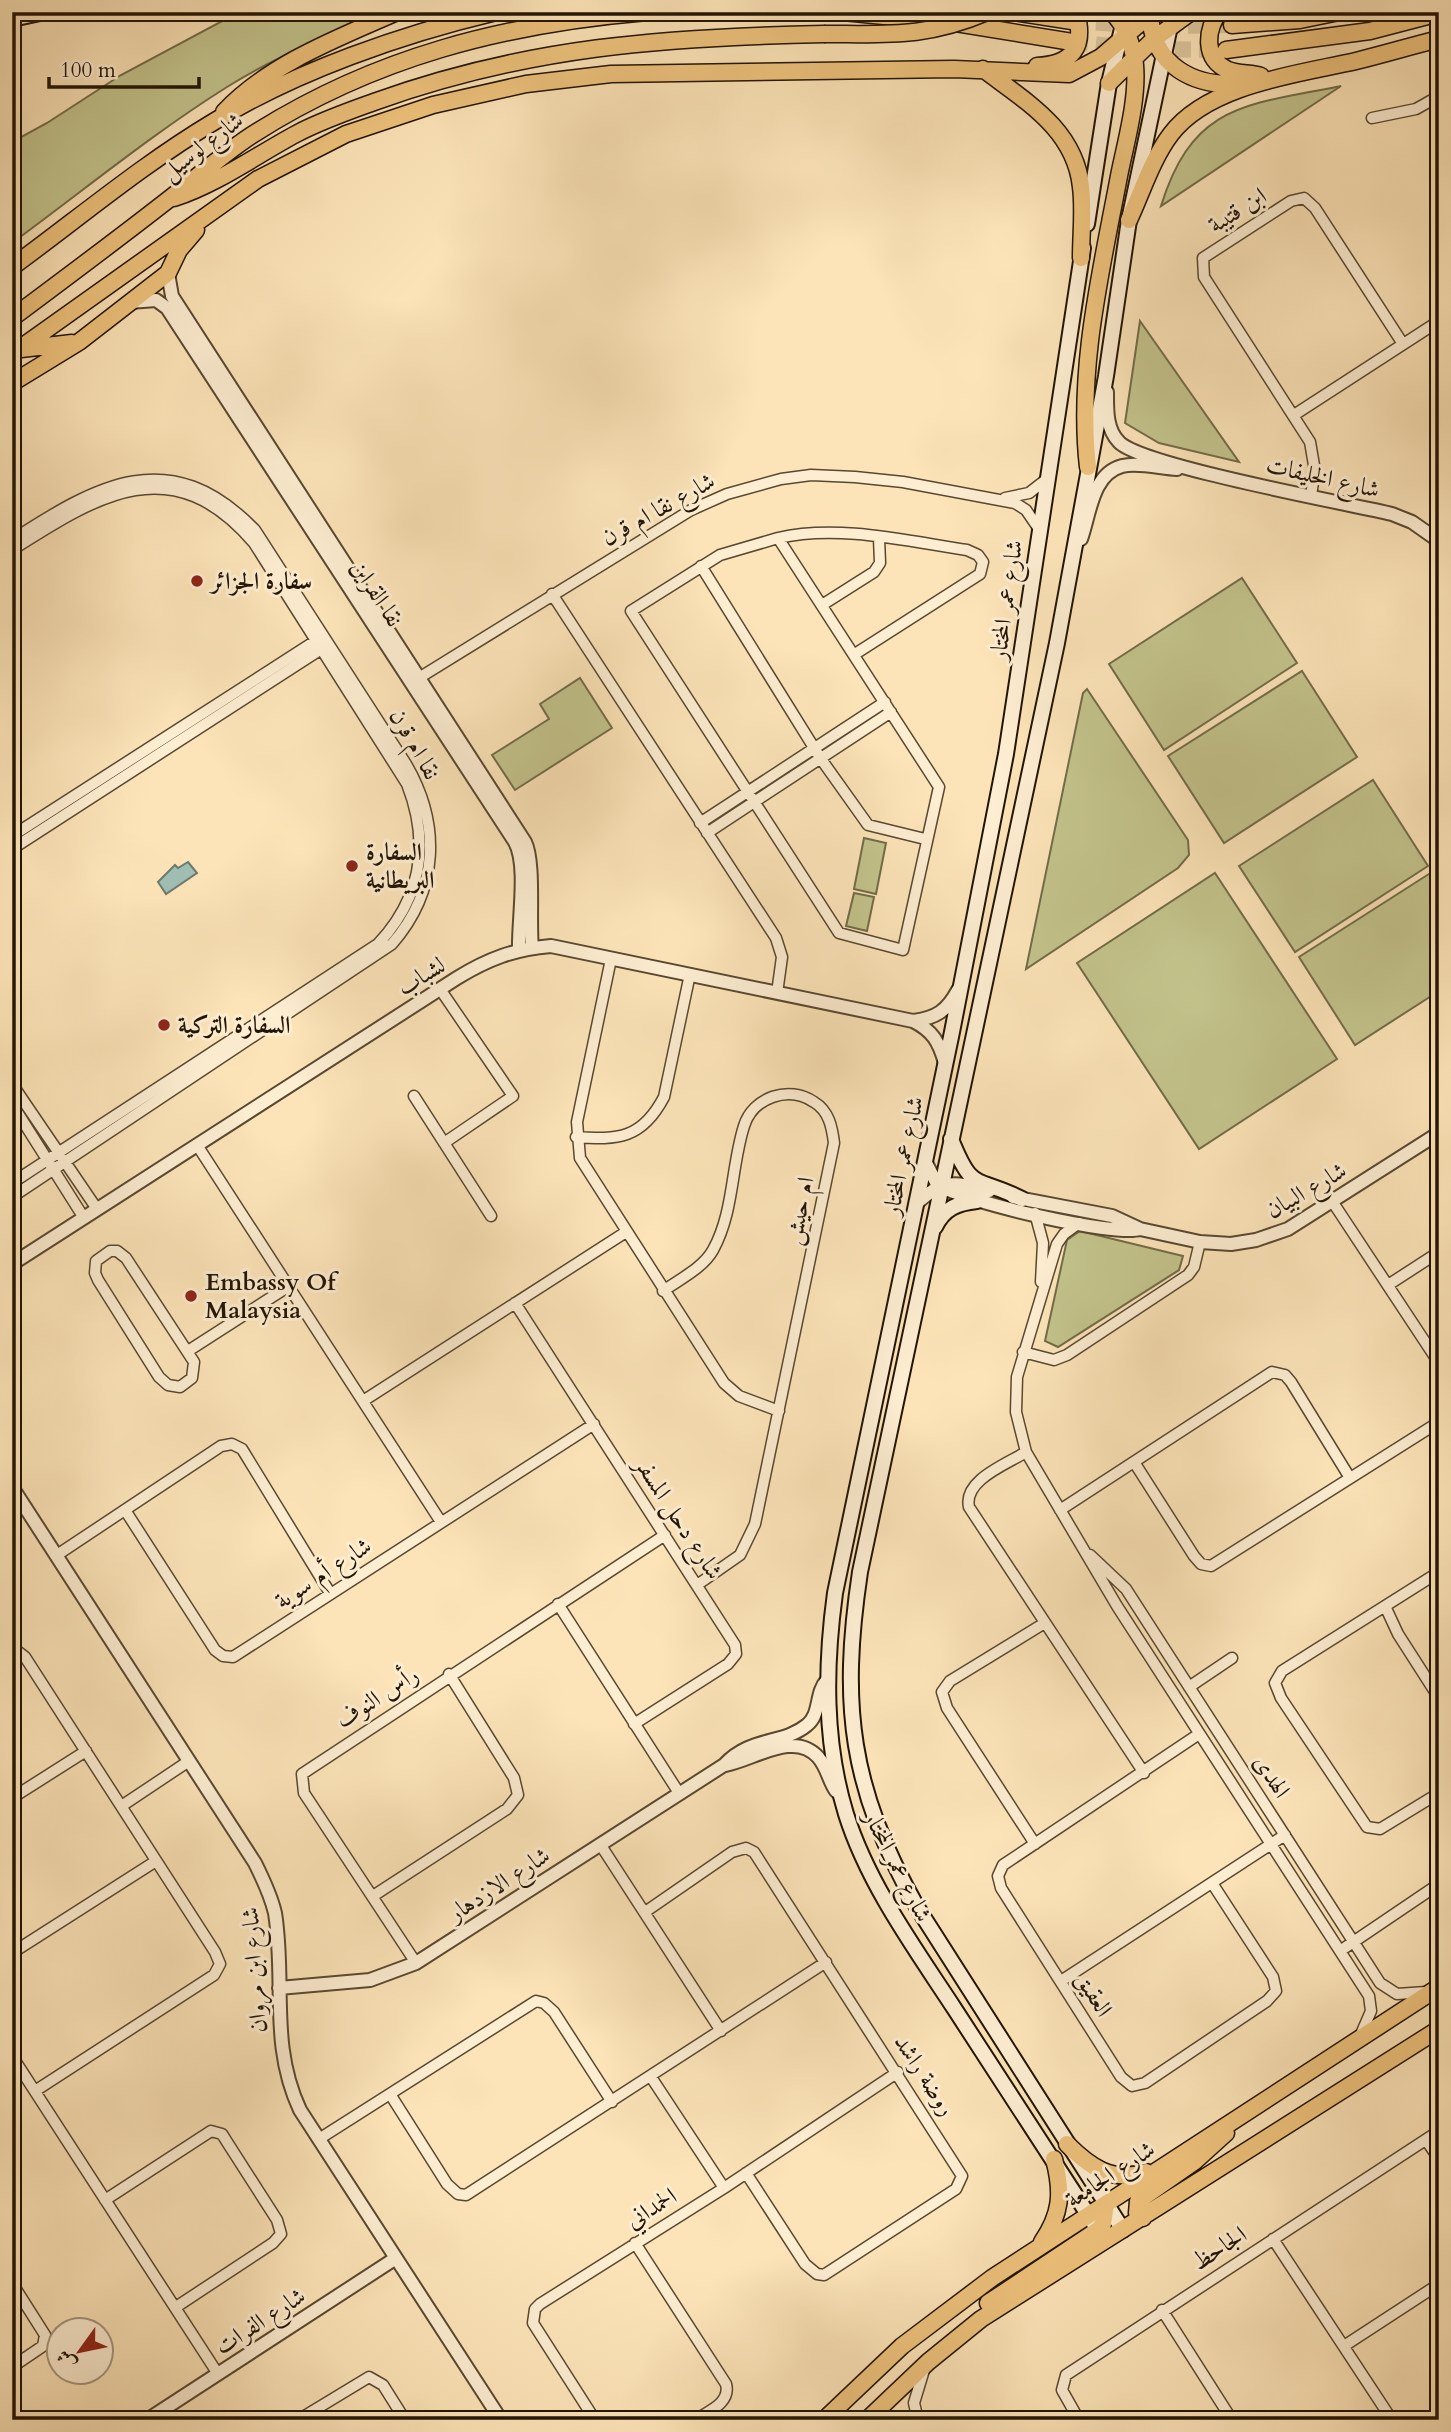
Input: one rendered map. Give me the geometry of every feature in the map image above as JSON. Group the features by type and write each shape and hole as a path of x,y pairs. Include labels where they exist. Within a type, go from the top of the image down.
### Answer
{"main road":[{"path":"12,19 45,12"},
{"path":"217,119 246,89 347,34 397,12"},
{"path":"426,29 450,12"},
{"name":"شارع لوسيل","path":"12,267 139,171 217,119 280,88 426,29 496,12"},
{"name":"شارع لوسيل","path":"12,318 168,200 200,171 253,134 373,72 497,32 567,19 647,12"},
{"path":"843,12 956,23 1072,42"},
{"path":"168,200 196,191 299,132 376,102 470,72 546,55 660,39 916,34 944,29 987,12"},
{"path":"1006,71 1065,61 1079,40 1074,16 1014,12"},
{"path":"1088,467 1084,425 1085,384 1096,300 1129,124 1134,57 1125,29 1112,12"},
{"path":"1109,83 1172,19 1191,12"},
{"path":"1219,12 1211,24 1208,38 1209,47 1219,64 1228,70 1273,80"},
{"path":"1232,25 1300,20 1339,12"},
{"path":"15,352 258,178 346,134 433,105 526,84 611,74 719,70 983,69 1069,74 1080,70 1125,29 1151,13 1154,39 1165,61 1182,74 1210,83 1234,84 1273,80"},
{"path":"1226,50 1370,31 1439,13"},
{"name":"شارع عمر المختار","path":"1123,2230 904,1883 869,1802 856,1748 849,1670 859,1583 1071,566 1106,376 1129,220 1172,19"},
{"name":"شارع عمر المختار","path":"1102,2236 897,1919 865,1862 842,1800 830,1731 827,1680 835,1593 1006,754 1109,83 1125,29"},
{"path":"1129,220 1157,157 1181,123 1211,101 1273,80 1439,39"},
{"path":"983,69 1033,105 1068,146 1082,188 1082,258"},
{"path":"12,383 79,342 168,273 179,250 204,216"},
{"path":"15,352 79,342"},
{"path":"951,1139 962,1167 972,1180 1021,1199"},
{"path":"932,1234 939,1218 951,1208 977,1201"},
{"name":"شارع الجامعة","path":"824,2420 869,2376 947,2310 1161,2167 1436,1989"},
{"path":"867,2420 928,2362 981,2319 1102,2236 1123,2230 1143,2218 1439,2029"},
{"path":"1143,2218 1137,2213 1138,2201 1216,2144 1235,2119"},
{"path":"1067,2144 1094,2167 1116,2176 1137,2175 1161,2167"},
{"path":"1038,2248 1060,2206 1060,2186 1054,2160"},
{"path":"1102,2236 1106,2204"}],"street":[{"path":"1372,118 1416,110 1439,96"},
{"name":"ابن قتيبة","path":"1311,495 1314,456 1294,415 1203,277 1201,265 1209,252 1290,201 1304,198 1315,208 1402,344"},
{"name":"نقا القراين","path":"168,273 172,296 414,681"},
{"name":"نقا القراين","path":"130,302 156,300 167,309 528,848 525,949"},
{"path":"1294,415 1439,321"},
{"name":"شارع الخليفات","path":"1106,376 1108,418 1118,441 1129,450 1191,470 1392,514 1412,522 1439,541"},
{"name":"شارع الخليفات","path":"1071,566 1097,486 1103,477 1123,466 1191,470"},
{"name":"شارع نقا ام قرن","path":"414,681 691,510 727,494 781,479 811,475 855,477 998,498 1015,503 1026,510 1039,529"},
{"name":"شارع نقا ام قرن","path":"998,498 1023,496 1048,478"},
{"name":"نقا ام قرن","path":"12,540 71,502 113,484 141,480 194,488 230,508 255,530 407,784 416,810 421,858 407,905 378,944 12,1183"},
{"name":"نقا ام قرن","path":"12,550 97,499 135,490 186,494 213,506 245,533 406,764 425,803 432,845 426,885 416,912 401,934 381,954 12,1197"},
{"path":"778,537 939,787 925,839 903,950 839,933 631,611 720,555 778,537 824,533 967,550 978,555 984,568 980,574 855,654"},
{"path":"822,605 874,572 880,563 879,538"},
{"path":"701,566 818,754 868,825 925,839"},
{"path":"552,594 776,939 782,957 777,993"},
{"path":"12,836 322,642"},
{"path":"12,849 322,642"},
{"path":"707,833 754,803 885,702"},
{"path":"700,823 747,793 891,712"},
{"name":"لشباب","path":"12,1264 440,989 491,958 525,949 551,946 913,1021 932,1032 940,1045 945,1063"},
{"path":"611,959 576,1137 584,1168 731,1391 779,1412"},
{"path":"576,1137 622,1137 646,1122 659,1107 664,1097 690,974"},
{"path":"913,1021 940,1014 950,1005 960,987"},
{"path":"440,989 513,1096 444,1143"},
{"path":"12,1084 97,1209"},
{"name":"ام حيش","path":"663,1291 702,1264 718,1240 724,1224 744,1125 755,1107 768,1098 785,1093 801,1096 822,1108 831,1123 834,1143 779,1412 750,1538 737,1558 697,1586"},
{"path":"414,1096 491,1216"},
{"path":"12,1104 83,1218"},
{"name":"شارع البيان","path":"942,1188 955,1182 1021,1199 1112,1216 1140,1229 1200,1242 1231,1244 1273,1235 1439,1133"},
{"path":"197,1145 441,1522"},
{"path":"916,1204 942,1188 931,1176 925,1161"},
{"name":"شارع البيان","path":"942,1188 977,1201 1079,1223 1121,1231 1140,1229"},
{"path":"1332,1201 1439,1363"},
{"name":"الهدى","path":"1035,1213 1043,1243 1040,1296"},
{"name":"الهدى","path":"1079,1223 1064,1234 1058,1244 1023,1352 1015,1394 1019,1429 1026,1452 1130,1627 1371,2003 1369,2020 1357,2040"},
{"path":"363,1401 625,1232"},
{"path":"1023,1352 1061,1359 1188,1275 1194,1267 1200,1242"},
{"path":"117,1251 127,1258 188,1351 194,1362 192,1378 180,1387 164,1382 98,1280 94,1267 102,1255 117,1251"},
{"path":"1388,1285 1439,1252"},
{"path":"188,1351 289,1286"},
{"name":"شارع دحل المسفر","path":"514,1303 733,1641 736,1654 728,1664 635,1724"},
{"path":"1060,1510 1266,1376 1278,1372 1291,1382 1350,1478"},
{"path":"1133,1462 1194,1556 1206,1567 1218,1563 1439,1422"},
{"name":"شارع أم سوية","path":"125,1510 210,1643 223,1656 236,1656 594,1424"},
{"path":"57,1555 222,1446 237,1446 330,1593"},
{"path":"1026,1452 974,1485 968,1500 1043,1623 1144,1773"},
{"name":"شارع ابن مروان","path":"12,1487 16,1503 57,1555 255,1863 274,1912 280,2042 285,2071 300,2110 498,2415"},
{"name":"رأس النوف","path":"416,1963 304,1793 302,1774 449,1674 665,1535"},
{"name":"الهدى","path":"1086,1552 1119,1580 1380,1983 1390,1992 1404,1995 1436,1989"},
{"path":"1439,1572 1282,1671 1277,1676 1276,1689 1367,1827 1380,1829 1439,1793"},
{"path":"558,1604 679,1793"},
{"path":"1385,1606 1398,1634 1439,1698"},
{"path":"1130,1627 1144,1618"},
{"path":"1035,1844 947,1708 942,1692 950,1681 1043,1623"},
{"path":"12,1647 25,1657 219,1958 218,1971 35,2091"},
{"path":"1189,1687 1232,1658"},
{"path":"373,1896 507,1809 518,1795 514,1778 449,1674"},
{"name":"شارع الازدهار","path":"279,1988 380,1978 416,1963 724,1765 745,1748 807,1725 816,1713 818,1694 827,1680"},
{"name":"العقيق","path":"1199,1734 1003,1865 998,1882 1124,2080 1136,2086 1146,2083 1267,2001 1276,1991 1273,1977 1212,1883"},
{"name":"شارع الازدهار","path":"724,1765 775,1748 799,1746 811,1750 820,1758 842,1800"},
{"path":"12,1798 86,1751"},
{"path":"122,1805 189,1760"},
{"path":"1061,1981 1285,1835"},
{"path":"600,1844 722,2031"},
{"name":"روضة راشد","path":"645,1912 732,1852 746,1848 760,1858 960,2169 962,2180 956,2189 824,2275 810,2270 746,2173"},
{"path":"12,1953 156,1861"},
{"path":"1340,1951 1439,1884"},
{"path":"390,2094 447,2184 458,2194 466,2195 826,1962"},
{"path":"319,2139 537,2001 544,2003 554,2012 612,2102"},
{"path":"12,2056 218,2374"},
{"name":"الحمداني","path":"595,2420 537,2331 533,2315 546,2299 724,2188 898,2072"},
{"path":"651,2077 724,2188"},
{"path":"105,2200 202,2135 217,2131 228,2142 277,2220 281,2234 273,2243 176,2307"},
{"name":"الجاحظ","path":"1079,2420 1062,2390 1066,2375 1439,2131"},
{"path":"1426,2140 1439,2159"},
{"path":"1273,2239 1392,2420"},
{"path":"635,2243 726,2384 728,2392 725,2400 695,2420"},
{"name":"شارع الفرات","path":"147,2420 396,2258"},
{"path":"12,2283 44,2335 43,2346 12,2367"},
{"path":"1344,2346 1439,2284"},
{"path":"1162,2310 1233,2420"},
{"path":"918,2420 914,2403 928,2362"},
{"path":"298,2420 369,2376 383,2385 405,2420"},
{"path":"482,2420 498,2415"}],"green space":[{"path":"239,12 380,12 283,56 227,87 145,143 12,243 15,192 12,142 47,123 121,75"},
{"path":"1341,86 1161,206 1174,172 1190,146 1207,127 1228,114 1252,105"},
{"path":"1140,321 1239,462 1159,443 1125,423"},
{"path":"1242,578 1297,663 1164,750 1109,664"},
{"path":"1302,671 1357,757 1224,843 1168,756"},
{"path":"580,678 612,728 515,790 492,755 549,719 540,704"},
{"path":"1087,689 1188,840 1189,855 1178,868 1026,969 1083,693"},
{"path":"1373,780 1428,866 1295,952 1239,866"},
{"path":"864,838 886,843 876,894 854,889"},
{"path":"1432,872 1439,882 1439,991 1355,1045 1299,957"},
{"path":"1215,873 1337,1059 1199,1149 1077,963"},
{"path":"854,893 874,897 867,931 846,926"},
{"path":"1080,1231 1183,1256 1179,1270 1058,1347 1045,1341 1067,1240"}],"water":[{"path":"188,862 197,873 166,894 158,882 175,865 178,868"}],"tunnel":[{"path":"1072,21 1131,25"},
{"path":"1164,26 1232,25"},
{"path":"1072,42 1121,47"},
{"path":"1151,49 1223,50"}],"place":[{"name":"سفارة الجزائر","path":"197,581"},
{"name":"السفارة البريطانية","path":"352,866"},
{"name":"السفارة التركية","path":"164,1025"},
{"name":"Embassy Of Malaysia","path":"191,1296"}]}
